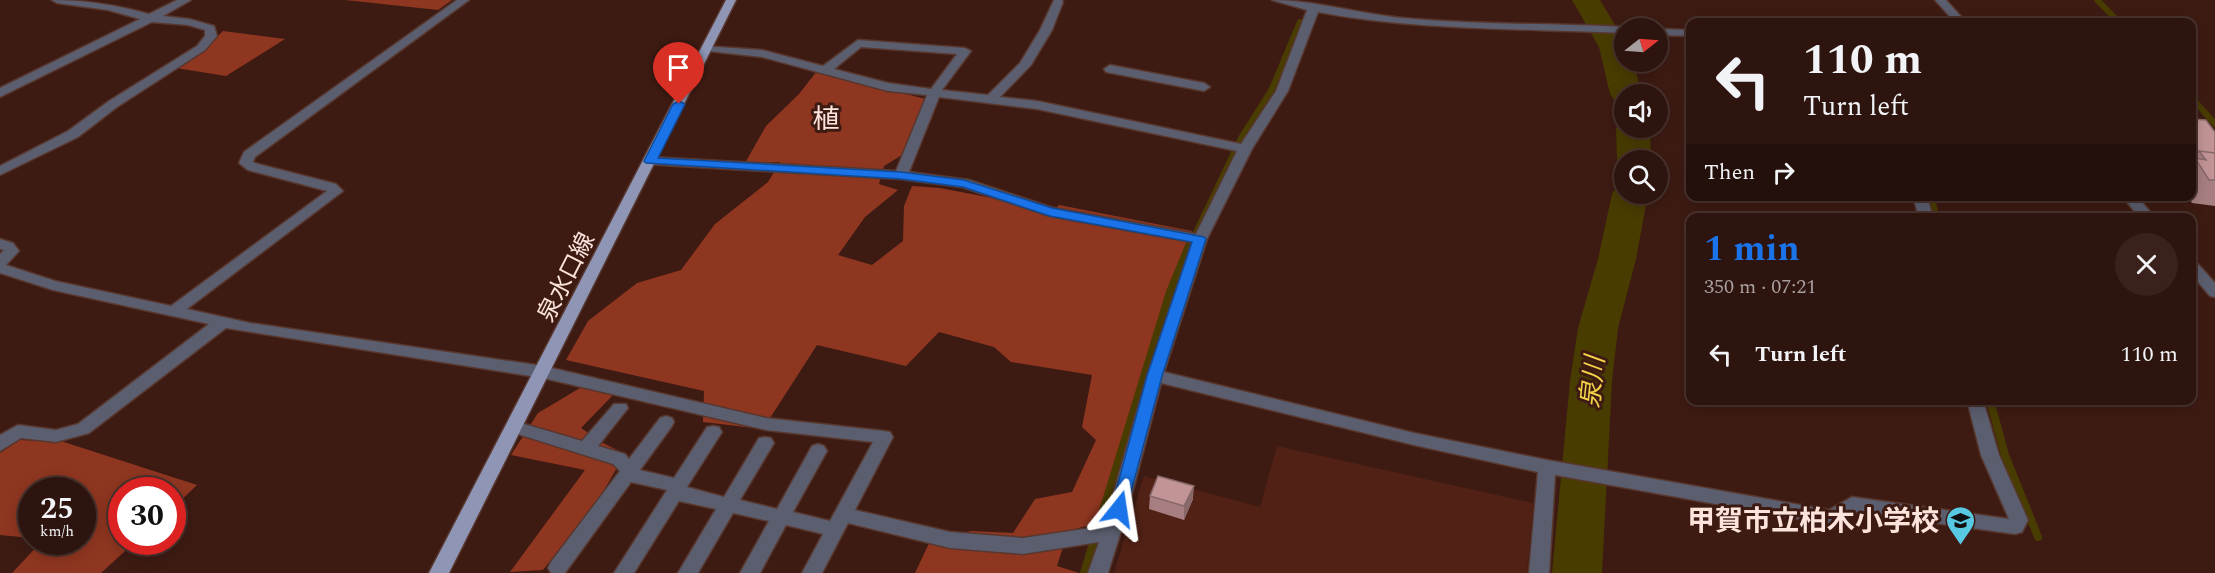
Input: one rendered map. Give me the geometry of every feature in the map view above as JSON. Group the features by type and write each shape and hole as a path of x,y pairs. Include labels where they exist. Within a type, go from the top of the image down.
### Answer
{"main road":[{"name":"泉水口線","path":"439,573 731,0"}],"street":[{"path":"0,171 73,134 113,104 201,48 211,36 210,28 189,22 150,18 109,7 57,0"},
{"path":"0,93 186,0"},
{"path":"173,312 336,191 331,187 253,167 246,163 249,155 464,0"},
{"path":"1277,0 1301,3 1313,9 1392,20 1526,28 1614,29"},
{"path":"1940,0 1957,18"},
{"path":"992,98 1025,65 1046,30 1058,2"},
{"path":"1098,573 1112,532 1155,376 1200,239 1245,149 1282,91 1313,9"},
{"path":"1668,32 1686,33"},
{"path":"827,69 858,43 965,51 934,93 901,175"},
{"path":"708,48 762,54 827,69 888,87 1037,105 1245,149"},
{"path":"1110,69 1204,87"},
{"path":"650,161 901,175 964,183 1050,212 1200,239"},
{"path":"2133,201 2144,213"},
{"path":"0,243 8,246 12,251 0,262"},
{"path":"0,268 53,285 223,322 543,372 766,424 884,437 812,573"},
{"path":"2196,271 2215,292"},
{"path":"0,444 18,431 56,436 83,429 223,322"},
{"path":"1155,376 1414,439 1547,467 1832,518 1852,504 2015,527 2019,520 1990,455 1976,405"},
{"path":"586,449 621,408"},
{"path":"558,568 666,422"},
{"path":"514,427 619,459 634,476 673,484 684,495 782,517 839,522 950,540 1023,546 1112,532"},
{"path":"624,573 714,432"},
{"path":"688,573 765,443"},
{"path":"750,573 818,451"},
{"path":"1539,573 1547,467"}],"shaded area":[{"path":"345,0 452,0 438,10"},
{"path":"223,31 285,39 226,76 176,68 206,48"},
{"path":"817,71 937,102 925,133 903,154 884,166 879,184 898,190 865,217 838,255 872,265 903,241 904,206 912,186 940,188 1054,210 1059,205 1192,231 1104,521 1068,531 1057,566 1079,573 915,573 931,539 971,531 1013,533 1035,499 1072,492 1096,440 1082,427 1092,375 1011,362 994,347 939,332 906,366 817,345 763,429 703,422 704,391 566,360 588,321 637,283 681,270 715,224 768,182 780,162 745,163 766,126 799,94"},
{"path":"580,388 614,394 581,428 625,454 600,497 543,570 510,572 585,470 511,455 538,413"},
{"path":"20,440 64,442 172,477 108,477 108,555 121,555 101,573 12,573 29,555 96,555 96,477 18,477 18,537 0,535 0,453"},
{"path":"1277,446 1533,503 1527,573 1114,573 1144,476 1260,507"},
{"path":"186,481 197,485 186,496"}],"building":[{"path":"2196,119 2206,120 2215,132 2215,153 2199,151 2197,154"},
{"path":"2199,151 2215,153 2215,180 2209,180 2196,158 2206,160"},
{"path":"1158,476 1194,486 1184,506 1150,496"}],"waterway":[{"name":"泉川","path":"1586,0 1614,47 1623,84"},
{"path":"2097,0 2115,18"},
{"path":"1189,247 1241,138 1272,89 1300,22"},
{"path":"2196,103 2215,124"},
{"name":"泉川","path":"1634,138 1635,150"},
{"path":"1932,201 1936,213"},
{"name":"泉川","path":"1577,573 1591,381 1598,328 1617,259 1628,204"},
{"path":"1084,573 1170,292 1189,246"},
{"path":"1991,405 2005,455 2038,537"}],"place":[{"name":"甲賀市立柏木小学校","path":"1960,546"}],"district":[{"name":"植","path":"826,119"}],"route":[{"path":"679,104 650,161 901,175 964,183 1050,212 1200,239 1155,376 1119,509"}]}
